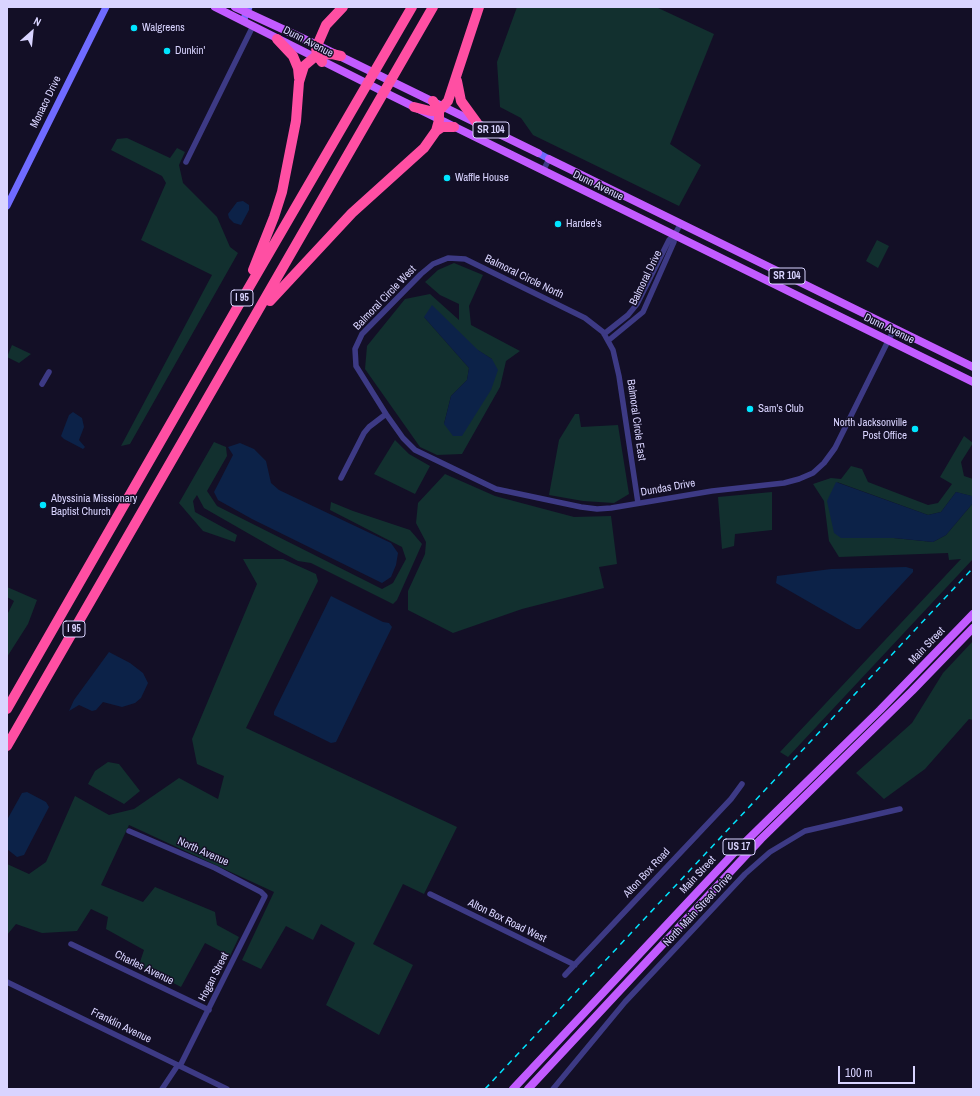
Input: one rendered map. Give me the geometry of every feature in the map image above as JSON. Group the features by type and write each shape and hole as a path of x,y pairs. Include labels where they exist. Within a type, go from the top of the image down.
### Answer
{"highway":[{"path":"318,58 316,48 326,25 343,7"},
{"name":"I 95","path":"7,709 236,308 412,7"},
{"name":"I 95","path":"7,746 433,7"},
{"path":"436,131 441,112 451,94 479,7"},
{"path":"236,308 270,230 282,192 296,121 299,82 298,68 293,56 277,40"},
{"path":"299,82 304,66 318,58 332,54 340,56"},
{"path":"456,77 461,101 477,123"},
{"path":"433,101 441,112"},
{"path":"414,107 441,112"},
{"path":"253,321 285,283 352,213 418,155 436,131 442,127 454,127"}],"main road":[{"name":"Dunn Avenue","path":"215,7 277,40 318,58 414,107"},
{"name":"Dunn Avenue","path":"242,9 433,101"},
{"name":"Dunn Avenue","path":"441,112 477,123 538,153"},
{"name":"Dunn Avenue","path":"441,112 454,127 973,382"},
{"name":"Dunn Avenue","path":"549,159 973,367"},
{"name":"Main Street","path":"513,1089 732,855 905,684 973,614"},
{"name":"Main Street","path":"528,1089 761,839 912,691 973,628"}],"street":[{"name":"Monaco Drive","path":"7,206 106,7"},
{"path":"240,19 242,9"},
{"path":"186,162 253,26"},
{"name":"Dunn Avenue","path":"538,153 549,159"},
{"path":"543,171 549,159"},
{"name":"Balmoral Drive","path":"604,334 628,315 637,304 669,240 674,236 681,223"},
{"name":"Balmoral Drive","path":"609,340 643,312 674,242 674,236"},
{"name":"Balmoral Circle North","path":"457,258 465,259 582,317 604,334 609,340"},
{"name":"Balmoral Circle West","path":"386,414 356,366 354,356 358,342 362,334 421,274 440,260 457,258"},
{"name":"Dundas Drive","path":"386,414 403,438 415,450 489,487 590,508 612,508 712,491 784,483 800,480 813,473 824,463 835,448 894,328"},
{"name":"Balmoral Circle East","path":"609,340 614,350 619,376 638,503"},
{"path":"42,384 49,372"},
{"path":"341,478 364,433 369,427 386,414"},
{"path":"905,684 912,691"},
{"name":"Alton Box Road","path":"565,975 731,799 742,784"},
{"name":"North Main Street Drive","path":"553,1089 625,1002 746,874 770,852 805,831 900,809"},
{"name":"North Avenue","path":"129,831 215,868 261,892 265,896"},
{"name":"Alton Box Road West","path":"430,894 575,965"},
{"name":"Hogan Street","path":"162,1089 179,1065 209,1010 265,896"},
{"name":"Charles Avenue","path":"71,944 209,1010"},
{"name":"Franklin Avenue","path":"7,982 227,1089"}],"green space":[{"path":"517,7 656,7 714,34 670,144 701,165 679,206 533,135 521,118 500,107 497,62"},
{"path":"127,138 170,158 177,148 185,152 179,165 183,183 217,217 230,247 238,253 130,444 121,446 212,275 141,240 166,183 162,176 111,150 117,139"},
{"path":"877,240 889,246 878,268 866,261"},
{"path":"454,263 483,275 469,306 471,325 520,351 506,361 500,387 462,454 437,455 420,447 365,369 367,346 405,299 430,294 459,320 459,304 440,295 425,282 438,270","holes":["424,317 492,359 444,424 451,396 467,380 469,368"]},
{"path":"12,345 31,354 19,363 7,357"},
{"path":"575,414 579,414 581,427 618,425 629,494 614,503 583,501 549,495 559,440"},
{"path":"964,436 973,443 961,462 964,476 973,479 973,499 971,496 956,492 941,512 928,515 837,482 894,538 933,542 946,535 973,503 973,559 788,757 780,752 961,559 949,560 948,553 839,557 829,541 824,501 813,484 831,478 841,479 851,466 862,469 868,482 928,505 938,503 952,484 940,477"},
{"path":"395,440 409,454 430,466 415,494 374,474"},
{"path":"214,442 226,447 227,456 207,491 217,506 382,589 393,583 406,559 402,547 330,510 331,502 410,530 422,544 397,600 393,604 311,563 298,561 204,508 197,495 193,501 195,512 237,535 235,542 203,531 179,503"},
{"path":"445,474 495,496 574,517 611,516 617,564 599,567 604,588 522,609 453,633 408,610 408,591 425,554 426,542 416,523 418,503"},
{"path":"772,492 772,530 735,534 734,546 722,549 718,497"},
{"path":"243,559 283,559 316,574 318,581 246,728 457,827 424,894 403,884 373,944 413,965 379,1035 326,1005 355,943 321,924 313,940 286,926 261,969 242,960 274,892 129,825 101,885 143,902 155,887 215,912 217,925 239,937 230,956 205,943 181,987 139,965 144,950 106,929 108,917 91,909 77,931 42,933 16,924 7,935 7,864 29,874 46,862 75,796 109,815 134,809 179,778 218,799 224,776 197,764 192,739 257,584"},
{"path":"7,587 37,600 28,624 7,657 7,611 8,613 14,601 7,597"},
{"path":"973,641 973,720 969,719 925,769 884,799 856,773 912,723 943,673"},
{"path":"108,762 119,764 140,791 124,804 88,784 95,771"}],"water":[{"path":"243,201 249,205 249,210 241,225 234,223 229,218 228,214 237,202"},
{"path":"432,305 478,350 492,359 498,370 491,390 462,436 453,436 444,424 451,396 467,380 469,368 424,317"},
{"path":"73,412 82,418 84,427 79,440 85,447 83,449 61,436 69,415"},
{"path":"240,443 254,449 266,461 271,483 279,490 391,543 398,553 396,565 391,577 382,583 252,519 218,500 214,492 233,455 228,447"},
{"path":"836,482 928,515 941,512 956,492 972,496 973,503 946,535 933,542 894,538 841,538 834,533 827,501"},
{"path":"906,567 913,569 913,572 860,629 856,629 776,583 777,576 831,569"},
{"path":"331,596 383,622 389,623 392,627 336,742 331,743 274,715 274,712"},
{"path":"109,652 130,663 143,673 148,683 141,698 135,703 122,707 103,702 96,710 92,711 79,705 69,711 74,700"},
{"path":"27,792 46,802 49,807 24,855 17,857 7,849 7,820 22,793"}],"railway":[{"path":"485,1089 973,568"}],"place":[{"name":"Walgreens","path":"134,28"},
{"name":"Dunkin'","path":"167,51"},
{"name":"Waffle House","path":"447,178"},
{"name":"Hardee's","path":"558,224"},
{"name":"Sam's Club","path":"750,409"},
{"name":"North Jacksonville Post Office","path":"915,429"},
{"name":"Abyssinia Missionary Baptist Church","path":"43,505"}]}
